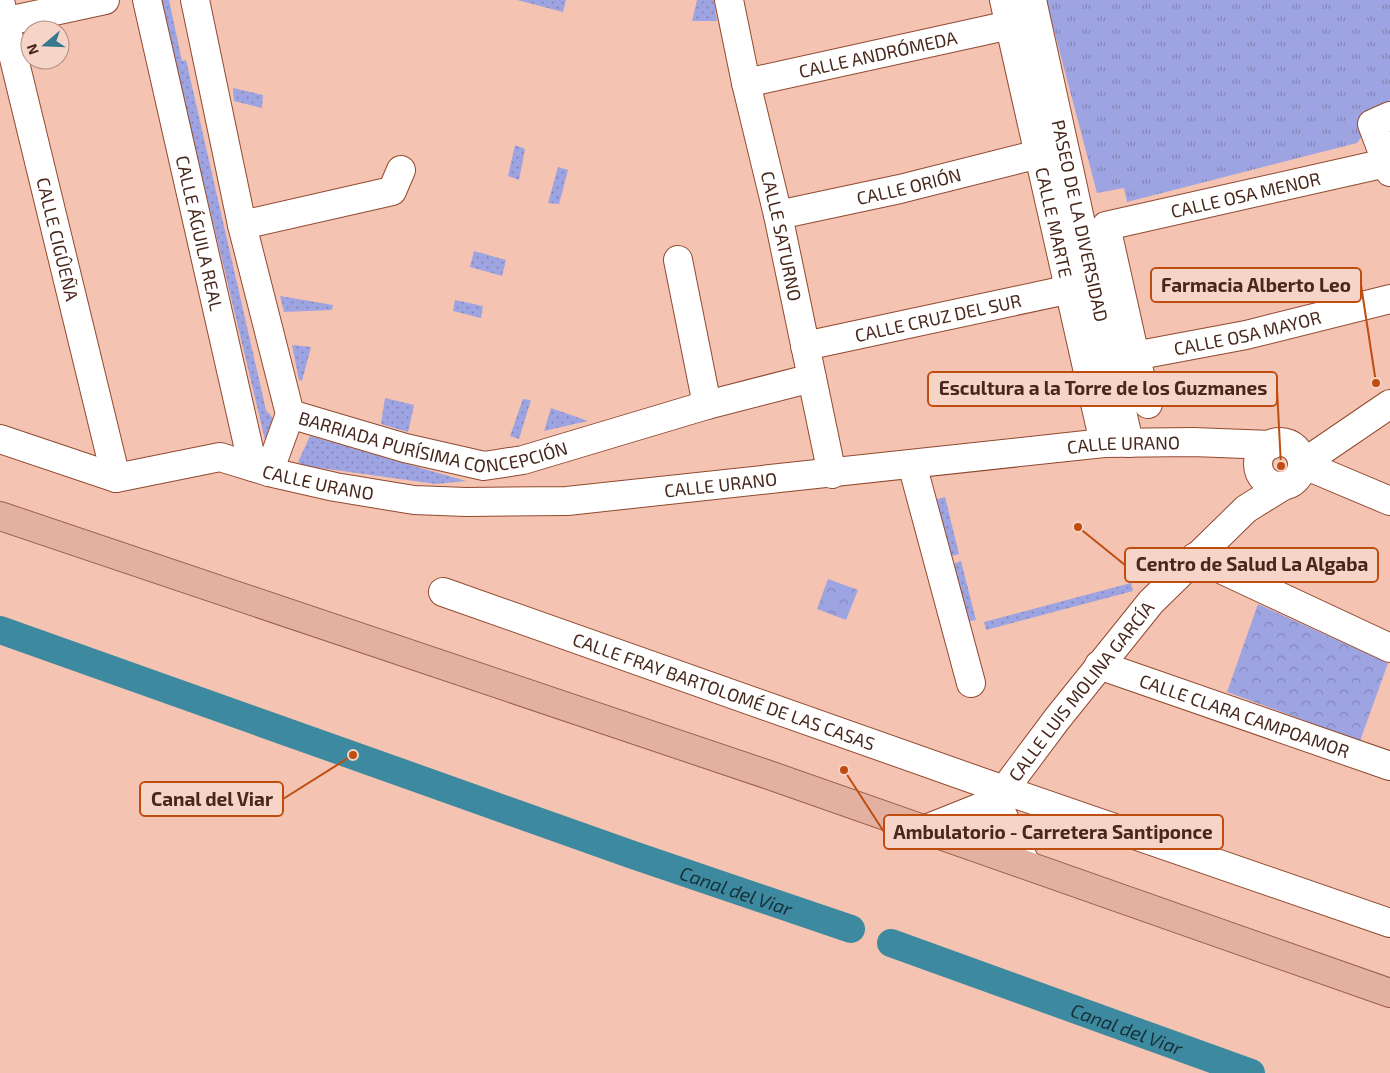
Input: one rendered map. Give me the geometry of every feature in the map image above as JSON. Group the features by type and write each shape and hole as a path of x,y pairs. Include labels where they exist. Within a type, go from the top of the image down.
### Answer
{"main road":[{"path":"0,516 769,774 1390,993"}],"street":[{"path":"9,10 105,0"},
{"name":"CALLE ÁGUILA REAL","path":"147,0 261,469"},
{"name":"BARRIADA PURÍSIMA CONCEPCIÓN","path":"195,0 242,225 290,414 405,448 484,466 523,460 707,405 812,378"},
{"name":"CALLE SATURNO","path":"729,0 746,83 778,215 832,474"},
{"name":"PASEO DE LA DIVERSIDAD","path":"1032,0 1111,360"},
{"name":"CALLE CIGÛEÑA","path":"9,10 116,478"},
{"name":"CALLE ANDRÓMEDA","path":"746,83 1007,13"},
{"name":"CALLE MARTE","path":"1007,13 1071,289 1111,360"},
{"path":"1381,120 1388,167"},
{"name":"CALLE ORIÓN","path":"778,215 1039,154"},
{"name":"CALLE OSA MENOR","path":"1106,226 1388,167"},
{"path":"242,225 392,192 401,170"},
{"name":"CALLE MARTE","path":"1106,226 1111,360 1117,443"},
{"path":"678,260 707,405"},
{"name":"CALLE CRUZ DEL SUR","path":"806,346 1071,289"},
{"name":"CALLE OSA MAYOR","path":"1111,360 1246,334 1390,300"},
{"path":"1111,360 1148,404"},
{"name":"CALLE LUIS MOLINA GARCÍA","path":"970,845 1000,796 1099,665 1150,602 1246,508 1278,463 1324,448 1390,404"},
{"path":"261,469 290,414"},
{"path":"0,439 116,478"},
{"name":"CALLE URANO","path":"116,478 220,457 336,487 414,500 466,502 567,501 1117,443 1193,442 1225,444 1278,463"},
{"path":"1278,463 1390,501"},
{"path":"912,464 971,683"},
{"path":"1195,557 1390,648"},
{"name":"CALLE FRAY BARTOLOMÉ DE LAS CASAS","path":"443,592 1000,796 1390,923"},
{"name":"CALLE CLARA CAMPOAMOR","path":"1099,665 1390,766"},
{"path":"926,829 1000,796 1026,864"}],"green space":[{"path":"160,0 169,0 182,61 186,60 266,410 275,421 266,444"},
{"path":"517,0 566,0 563,12"},
{"path":"697,0 714,0 717,21 692,21"},
{"path":"1046,0 1390,0 1390,100 1357,143 1127,202 1124,188 1097,193"},
{"path":"233,88 263,95 262,108 234,101"},
{"path":"515,145 525,149 519,180 508,176"},
{"path":"558,167 568,170 559,204 548,203"},
{"path":"474,251 506,260 502,276 470,267"},
{"path":"280,296 333,305 332,310 284,312"},
{"path":"455,300 483,306 481,318 453,311"},
{"path":"292,345 311,347 302,381 299,380"},
{"path":"385,398 414,405 408,432 381,424"},
{"path":"523,399 531,400 519,439 510,436"},
{"path":"551,408 588,421 544,431"},
{"path":"310,436 466,481 436,484 306,466 298,462"},
{"path":"945,497 959,554 942,559 926,502"},
{"path":"961,561 976,620 959,623 944,567"},
{"path":"828,579 858,590 846,620 817,609"},
{"path":"1131,583 1133,591 986,630 984,622"},
{"path":"1258,604 1388,663 1360,741 1227,692"}],"waterway":[{"name":"Canal del Viar","path":"0,630 633,855 851,929"},
{"name":"Canal del Viar","path":"891,943 1251,1073"}],"place":[{"name":"Farmacia Alberto Leo","path":"1376,383"},
{"name":"Escultura a la Torre de los Guzmanes","path":"1281,466"},
{"name":"Centro de Salud La Algaba","path":"1078,527"},
{"name":"Canal del Viar","path":"353,755"},
{"name":"Ambulatorio - Carretera Santiponce","path":"844,770"}]}
